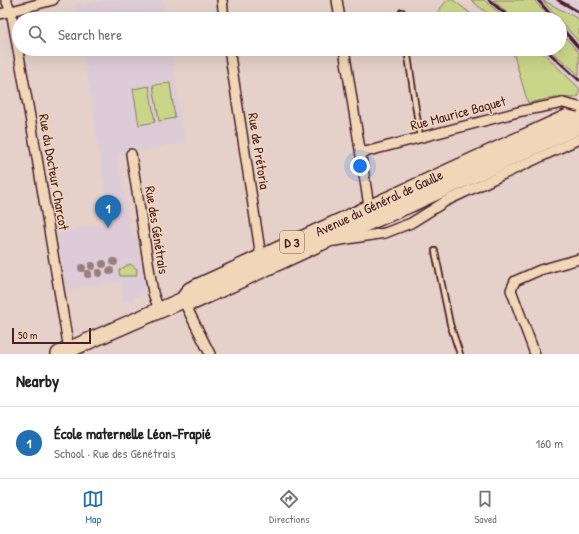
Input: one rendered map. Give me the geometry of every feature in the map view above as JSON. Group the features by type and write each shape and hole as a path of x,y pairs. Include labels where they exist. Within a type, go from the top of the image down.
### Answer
{"main road":[{"name":"Avenue du Général de Gaulle","path":"183,300 190,290 369,206 579,112"},
{"name":"Avenue du Général de Gaulle","path":"64,352 183,300 194,301 320,243 411,204 579,126"}],"street":[{"name":"Rue du Docteur Charcot","path":"6,0 11,10 12,16"},
{"path":"0,14 53,0"},
{"path":"222,0 223,12"},
{"path":"337,0 339,12"},
{"name":"Rue du Docteur Charcot","path":"18,56 64,352"},
{"name":"Rue de Prétoria","path":"230,56 261,257"},
{"path":"345,56 369,206"},
{"name":"Rue Maurice Baquet","path":"361,153 522,111 563,102 579,107"},
{"name":"Avenue du Général de Gaulle","path":"320,243 385,233 411,223 446,201 579,139"},
{"name":"Rue des Génétrais","path":"131,154 153,293 159,310"},
{"path":"534,354 511,290 515,281 540,270 579,259"},
{"path":"183,300 210,354"}],"lane":[{"path":"408,56 420,137"},
{"path":"435,251 450,324 460,354"}],"shaded area":[{"path":"103,0 163,0 165,12 77,12 75,3 79,2 83,5"},
{"path":"471,0 579,0 579,88 540,56 567,56 567,12 486,12"},
{"path":"84,56 172,56 185,143 118,155 131,232 133,237 137,238 146,287 142,295 123,303 120,282 66,290 56,233 110,223"}],"green space":[{"path":"447,0 453,0 469,12 438,12"},
{"path":"471,0 484,0 498,12 486,12"},
{"path":"493,0 534,0 544,12 506,12"},
{"path":"542,0 565,12 553,12"},
{"path":"567,13 579,19 579,42 567,28"},
{"path":"567,39 579,53 579,75 557,56 567,56"},
{"path":"514,56 546,56 579,88 579,96 573,98 557,97 528,103"},
{"path":"170,83 175,118 159,121 153,85"},
{"path":"149,86 155,122 139,125 133,89"},
{"path":"130,264 137,269 136,276 120,276 119,270"}],"railway":[{"path":"489,0 503,12"},
{"path":"538,0 548,12"},
{"path":"558,0 579,12"},
{"path":"567,34 579,48"},
{"path":"553,56 579,80"}],"place":[{"name":"École maternelle Léon-Frapié","path":"108,228"}]}
